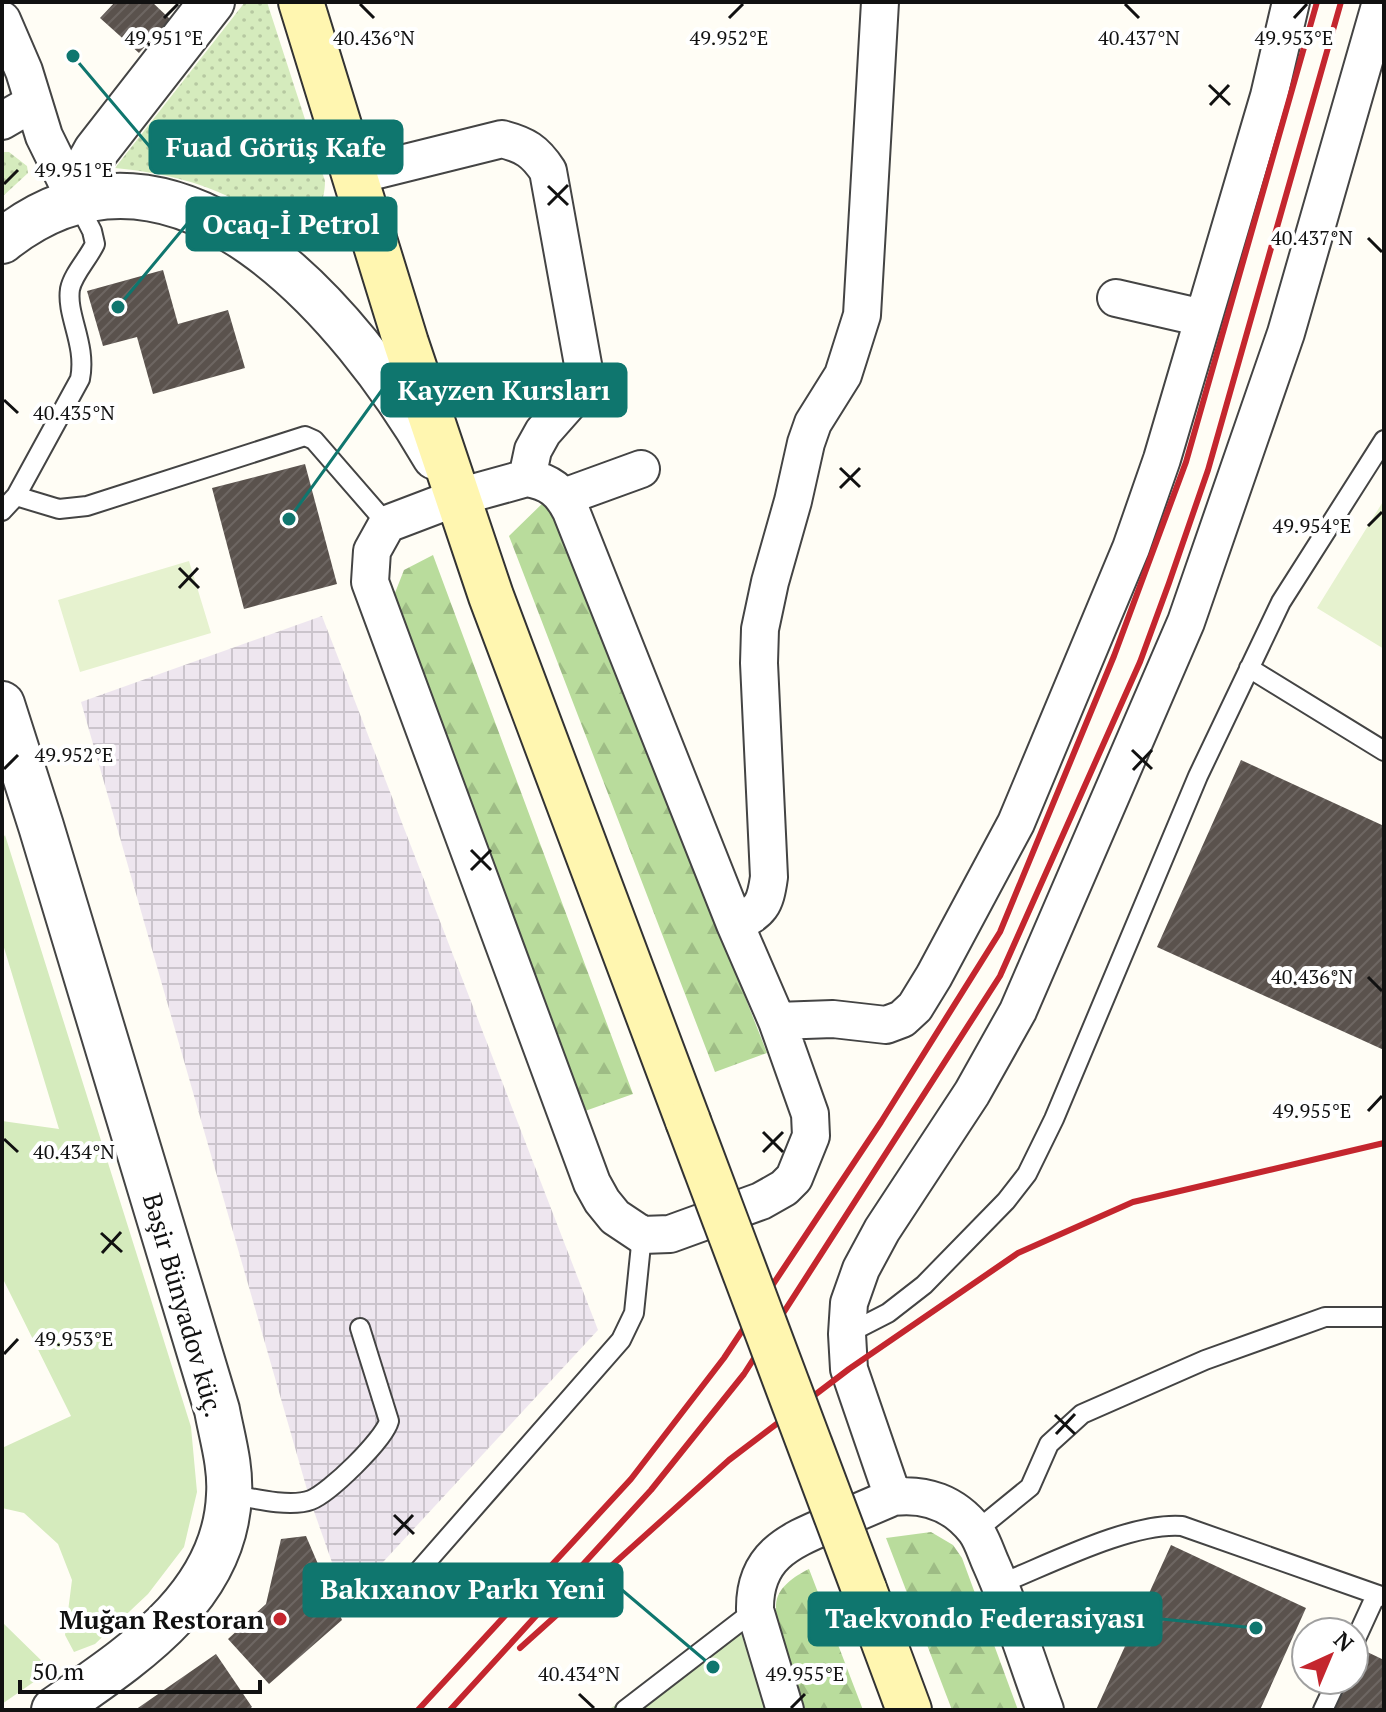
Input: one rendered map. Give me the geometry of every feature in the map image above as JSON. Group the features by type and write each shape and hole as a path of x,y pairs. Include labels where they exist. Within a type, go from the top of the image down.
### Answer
{"main road":[{"path":"301,2 353,176 491,596 909,1710"}],"street":[{"path":"76,201 86,169 96,151 212,2"},
{"path":"735,924 757,914 766,899 769,877 760,629 810,433 843,375 862,315 880,2"},
{"path":"777,1021 833,1019 886,1025 902,1019 915,1007 934,976 1016,823 1083,668 1141,519 1269,96 1291,2"},
{"path":"893,1497 849,1369 849,1303 861,1269 882,1230 972,1093 1018,1011 1186,622 1286,333 1381,2"},
{"path":"2,20 24,71 55,163 76,201"},
{"path":"2,121 33,103"},
{"path":"353,176 502,139 526,146 538,155 548,171 584,370 581,389 543,432 533,450 527,478"},
{"path":"2,241 52,209 103,195 132,194 163,200 197,213 243,237 295,279 354,338 410,416 458,497"},
{"path":"1116,298 1203,318"},
{"path":"564,497 641,469"},
{"path":"527,478 542,480 564,497 735,924 777,1021 810,1114 811,1136 794,1178 784,1188 761,1201 670,1234 642,1235 615,1217 592,1183 370,582 372,551 387,524 458,497 527,478"},
{"name":"Bəşir Bünyadov küç.","path":"2,707 46,841 217,1410 230,1494 217,1553 179,1611 125,1660 54,1710"},
{"path":"785,1710 755,1610 759,1576 778,1551 793,1540 893,1497 926,1496 954,1510 976,1531 1000,1584 1045,1710"}],"lane":[{"path":"2,511 16,496 80,379 84,361 70,286 95,244 92,231 76,201"},
{"path":"16,496 59,509 87,506 305,436 314,440 387,524"},
{"path":"847,1334 888,1313 924,1285 1006,1201 1027,1174 1054,1119 1198,776 1281,602 1384,440"},
{"path":"1249,668 1384,751"},
{"path":"402,1590 621,1340 634,1313 642,1235"},
{"path":"976,1531 1030,1487 1049,1444 1082,1414 1205,1360 1325,1317 1384,1317"},
{"path":"230,1494 284,1502 310,1500 351,1468 387,1432 389,1421 360,1328"},
{"path":"1000,1584 1133,1531 1161,1524 1182,1526 1380,1596 1369,1616"},
{"path":"625,1710 755,1610"}],"shaded area":[{"path":"322,616 598,1330 346,1602 310,1500 81,702"}],"green space":[{"path":"245,2 267,2 325,181 318,211 308,222 293,228 276,224 201,185 115,168"},
{"path":"2,152 9,152 27,166 28,173 2,197"},
{"path":"549,497 767,1053 715,1072 509,536"},
{"path":"1384,500 1384,649 1317,608"},
{"path":"433,555 633,1094 585,1111 391,603 404,570"},
{"path":"189,561 211,633 80,672 58,600"},
{"path":"5,835 191,1427 197,1492 184,1547 148,1594 95,1644 74,1652 65,1635 72,1580 58,1544 24,1513 2,1508 2,1448 71,1416 2,1277 2,1121 59,1129 2,941 2,840"},
{"path":"931,1532 953,1545 962,1558 1018,1710 952,1710 886,1538"},
{"path":"809,1569 863,1710 803,1710 781,1643 776,1605 783,1588"},
{"path":"2,1622 51,1670 2,1704"},
{"path":"738,1624 766,1710 608,1710"}],"building":[{"path":"115,2 152,2 170,19 139,53 100,18"},
{"path":"163,270 178,324 228,310 245,368 153,394 137,337 103,346 87,291"},
{"path":"305,464 337,584 244,609 212,488"},
{"path":"1241,760 1384,826 1384,1050 1157,947"},
{"path":"306,1536 342,1620 269,1684 228,1639 266,1604 281,1539"},
{"path":"1171,1545 1306,1608 1302,1616 1290,1616 1290,1643 1260,1710 1096,1710"},
{"path":"1370,1653 1384,1660 1384,1710 1333,1710 1340,1696 1370,1696"},
{"path":"216,1654 252,1707 248,1710 135,1710"}],"railway":[{"path":"418,1710 631,1479 724,1358 881,1122 1000,932 1114,656 1186,462 1317,2"},
{"path":"450,1710 651,1490 744,1374 1000,976 1140,662 1169,583 1208,470 1341,2"},
{"path":"520,1648 729,1460 849,1369 1018,1253 1133,1202 1384,1143"}],"place":[{"name":"Fuad Görüş Kafe","path":"73,56"},
{"name":"Ocaq-İ Petrol","path":"118,307"},
{"name":"Kayzen Kursları","path":"289,519"},
{"name":"Muğan Restoran","path":"280,1619"},
{"name":"Taekvondo Federasiyası","path":"1256,1628"},
{"name":"Bakıxanov Parkı Yeni","path":"713,1667"}]}
